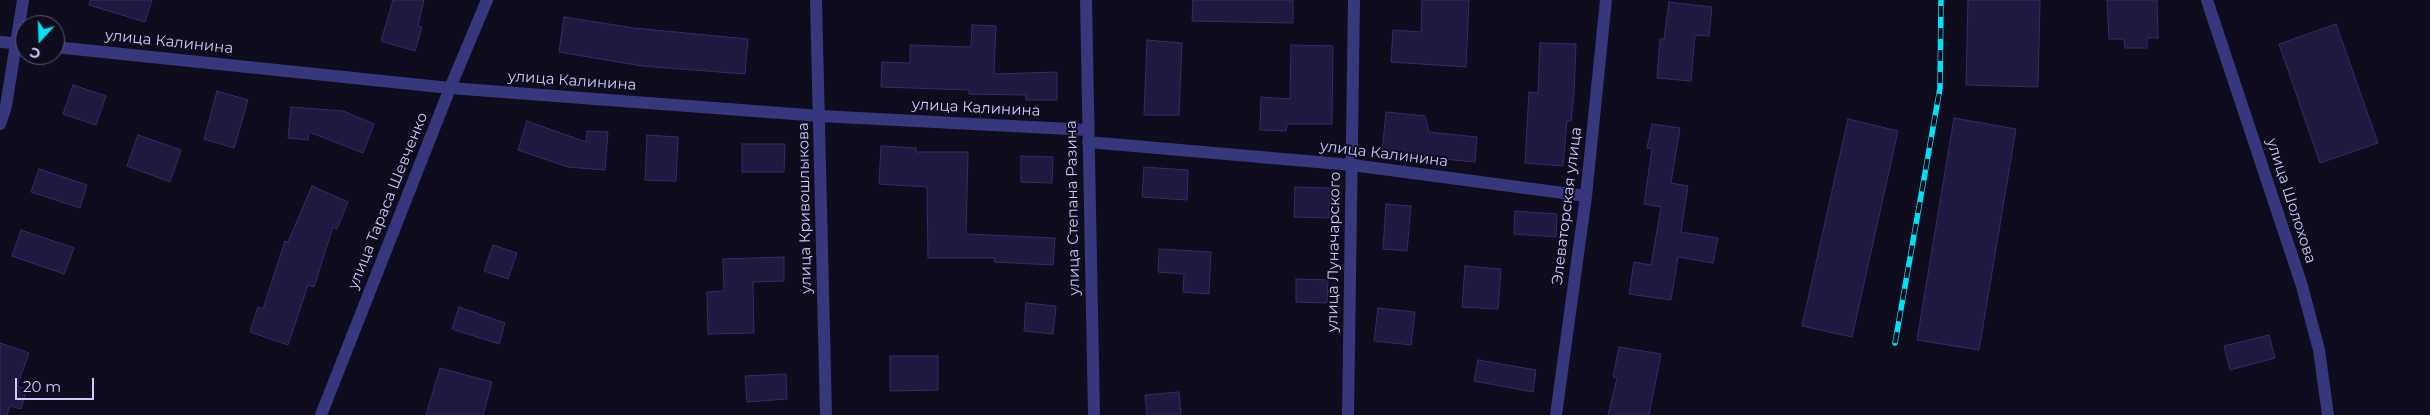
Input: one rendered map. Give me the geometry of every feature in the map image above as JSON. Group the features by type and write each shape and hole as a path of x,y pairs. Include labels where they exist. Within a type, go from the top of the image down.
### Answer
{"street":[{"path":"22,15 23,0"},
{"name":"улица Тараса Шевченко","path":"321,415 450,88 487,0"},
{"name":"улица Кривошлыкова","path":"816,0 826,415"},
{"name":"улица Степана Разина","path":"1086,0 1094,415"},
{"name":"улица Луначарского","path":"1348,415 1354,0"},
{"name":"Элеваторская улица","path":"1556,415 1586,196 1606,0"},
{"name":"улица Шолохова","path":"2207,0 2302,286 2320,350 2328,415"},
{"path":"0,42 15,43"},
{"name":"улица Калинина","path":"65,48 450,88 1088,136 1352,165 1586,196"},
{"path":"0,124 15,65"}],"building":[{"path":"90,0 152,0 145,22 89,5"},
{"path":"393,0 424,0 418,26 422,27 415,51 381,41"},
{"path":"1193,0 1293,0 1293,23 1192,21"},
{"path":"1422,0 1469,0 1466,67 1391,62 1393,30 1421,32"},
{"path":"1968,0 2040,0 2038,87 1966,85"},
{"path":"2107,0 2157,0 2158,38 2147,38 2147,48 2125,48 2124,39 2109,39"},
{"path":"1669,2 1712,7 1709,36 1695,35 1691,81 1657,78 1660,39 1664,39"},
{"path":"564,17 634,28 748,39 745,74 642,66 559,52"},
{"path":"2336,24 2378,143 2320,163 2279,44"},
{"path":"972,25 996,26 994,74 1057,72 1057,100 1026,100 1026,95 969,94 969,90 881,87 882,62 910,63 910,45 971,47"},
{"path":"1147,40 1182,43 1179,115 1144,115"},
{"path":"1540,43 1576,44 1574,94 1571,121 1567,121 1563,166 1525,163 1529,92 1538,93"},
{"path":"1291,45 1333,46 1332,124 1287,124 1286,131 1260,130 1261,97 1290,99"},
{"path":"73,85 106,96 96,125 63,114"},
{"path":"217,91 248,100 234,148 204,139"},
{"path":"291,107 343,111 374,124 363,153 309,132 308,140 288,138"},
{"path":"1386,112 1425,116 1429,132 1477,137 1475,162 1382,153"},
{"path":"1954,118 2016,129 1979,350 1917,340"},
{"path":"1848,119 1898,131 1852,337 1802,326"},
{"path":"527,121 586,142 587,131 608,132 605,170 568,167 518,150"},
{"path":"1652,124 1680,128 1671,183 1688,186 1681,232 1718,238 1713,263 1678,257 1671,300 1629,294 1634,262 1651,265 1661,207 1644,204 1652,149 1647,148"},
{"path":"138,135 181,150 170,182 127,166"},
{"path":"647,135 678,137 676,181 645,180"},
{"path":"742,144 785,144 784,172 742,172"},
{"path":"881,146 916,148 916,152 968,152 966,234 1055,238 1053,265 994,262 995,258 928,258 927,187 879,184"},
{"path":"1021,156 1053,157 1052,183 1021,182"},
{"path":"1144,167 1188,170 1187,200 1142,197"},
{"path":"39,169 87,185 80,208 31,192"},
{"path":"312,186 348,202 337,229 333,227 314,287 308,285 288,345 250,332 258,307 263,309 285,241 288,242"},
{"path":"1295,187 1330,188 1329,218 1294,217"},
{"path":"1386,204 1411,206 1407,251 1383,249"},
{"path":"1515,211 1557,214 1556,237 1514,234"},
{"path":"21,230 74,248 64,274 12,256"},
{"path":"493,245 517,253 508,279 484,271"},
{"path":"1159,249 1211,252 1209,294 1183,292 1184,274 1158,272"},
{"path":"784,257 784,281 753,282 754,333 708,334 707,292 724,291 723,259"},
{"path":"1465,266 1501,269 1498,309 1462,307"},
{"path":"1296,279 1328,280 1327,303 1296,302"},
{"path":"1026,303 1056,306 1053,334 1024,331"},
{"path":"459,307 505,323 499,344 452,329"},
{"path":"1378,308 1415,312 1411,345 1374,341"},
{"path":"2269,335 2275,358 2230,370 2224,346"},
{"path":"0,343 29,353 17,386 27,389 21,409 10,406 7,415 0,415"},
{"path":"1619,347 1661,354 1649,415 1608,415 1617,378 1613,377"},
{"path":"890,356 938,356 938,390 890,391"},
{"path":"1478,360 1536,370 1533,392 1474,381"},
{"path":"440,368 492,382 483,415 426,415"},
{"path":"786,374 787,399 747,402 745,376"},
{"path":"1179,392 1181,415 1147,415 1145,395"}],"railway":[{"path":"1895,343 1940,88 1941,0"}]}
